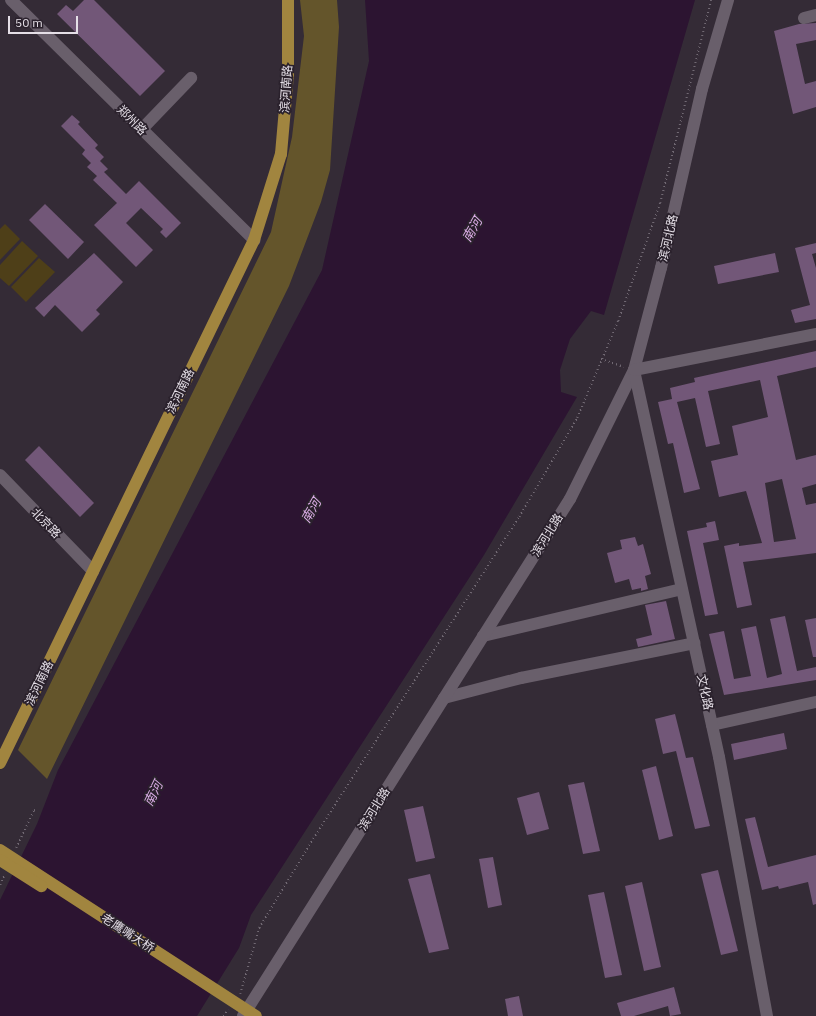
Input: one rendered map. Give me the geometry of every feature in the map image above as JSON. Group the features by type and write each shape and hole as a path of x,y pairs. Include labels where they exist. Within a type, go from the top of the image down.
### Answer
{"main road":[{"name":"滨河南路","path":"0,763 254,240 281,154 288,74 288,0"},
{"name":"老鹰嘴大桥","path":"0,850 256,1016"},
{"name":"老鹰嘴大桥","path":"0,860 242,1016"}],"street":[{"name":"郑州路","path":"11,0 254,240"},
{"name":"滨河北路","path":"242,1016 570,500 634,370 662,268 702,89 728,0"},
{"path":"142,129 191,78"},
{"path":"634,370 816,334"},
{"name":"文化路","path":"634,370 712,725 767,1016"},
{"name":"北京路","path":"0,475 93,571"},
{"path":"483,636 682,589"},
{"path":"444,698 520,678 694,643"},
{"path":"712,725 816,702"}],"path":[{"path":"237,998 242,991 259,928 313,839 519,517 577,418 618,321 660,203 711,0"},
{"path":"601,359 634,370"},
{"path":"15,850 34,810 36,811"},
{"path":"0,885 6,872"},
{"path":"223,1016 232,1004"}],"shaded area":[{"path":"300,0 337,0 339,27 330,170 321,202 289,286 47,779 18,750 271,232 292,137 304,36"},
{"path":"5,224 20,239 0,260 0,229"},
{"path":"22,241 38,256 9,286 0,278 0,265"},
{"path":"39,258 55,272 26,302 11,287"}],"water":[{"name":"南河","path":"365,0 695,0 604,315 591,311 570,339 560,370 561,392 577,397 484,555 251,915 239,948 197,1016 0,1016 0,900 37,824 58,770 322,270 369,61"}],"building":[{"path":"84,0 94,0 165,71 140,96 57,14 66,5 73,11"},
{"path":"816,23 816,40 796,44 805,84 816,81 816,107 793,114 774,31 799,24"},
{"path":"72,115 80,122 78,124 98,145 95,148 104,157 100,161 108,169 104,172 126,194 139,181 181,223 166,238 160,232 163,229 141,208 126,223 153,250 136,267 94,225 117,203 93,180 97,176 87,167 91,163 82,154 85,150 61,126"},
{"path":"45,204 84,242 68,259 29,220"},
{"path":"816,243 816,253 812,254 816,268 816,319 795,323 791,310 810,305 795,248"},
{"path":"94,253 123,282 96,310 100,314 82,332 55,305 44,317 35,308"},
{"path":"775,253 779,272 718,284 714,266"},
{"path":"816,351 816,367 777,376 796,460 816,455 816,484 802,488 806,505 816,503 816,553 743,562 752,605 737,608 724,546 739,543 739,546 762,543 746,491 719,497 711,461 738,455 732,426 768,417 760,380 708,391 720,444 706,447 695,398 677,402 700,489 684,493 673,443 668,444 658,402 672,399 670,388 695,382 694,378","holes":["782,479 796,539 774,542 765,483"]},
{"path":"39,446 94,503 80,517 25,460"},
{"path":"715,521 719,540 703,543 718,614 705,616 687,531 707,527 706,523"},
{"path":"635,537 638,546 643,544 651,574 645,576 648,589 641,591 641,588 632,590 629,579 615,583 607,553 622,549 620,540"},
{"path":"666,601 675,639 638,647 636,639 652,635 645,605"},
{"path":"785,616 797,671 816,667 816,680 724,695 709,634 724,631 734,679 751,676 741,629 756,626 767,678 782,674 770,619"},
{"path":"816,618 816,657 813,657 805,620"},
{"path":"675,714 686,758 693,757 710,826 695,829 676,751 663,754 655,719"},
{"path":"784,733 787,749 734,760 731,744"},
{"path":"656,766 673,836 659,840 642,770"},
{"path":"584,782 600,851 583,854 568,785"},
{"path":"539,792 549,829 527,835 517,798"},
{"path":"423,806 435,858 416,862 404,810"},
{"path":"755,817 768,867 816,855 816,904 813,905 808,882 779,889 778,886 762,890 745,819"},
{"path":"493,857 502,905 488,908 479,859"},
{"path":"718,870 738,951 721,955 701,874"},
{"path":"430,874 449,949 429,953 408,879"},
{"path":"642,882 661,967 644,971 625,886"},
{"path":"604,892 622,975 605,978 588,895"},
{"path":"674,987 681,1014 670,1016 668,1006 634,1016 621,1016 617,1003"},
{"path":"519,996 523,1016 508,1016 505,999"}]}
